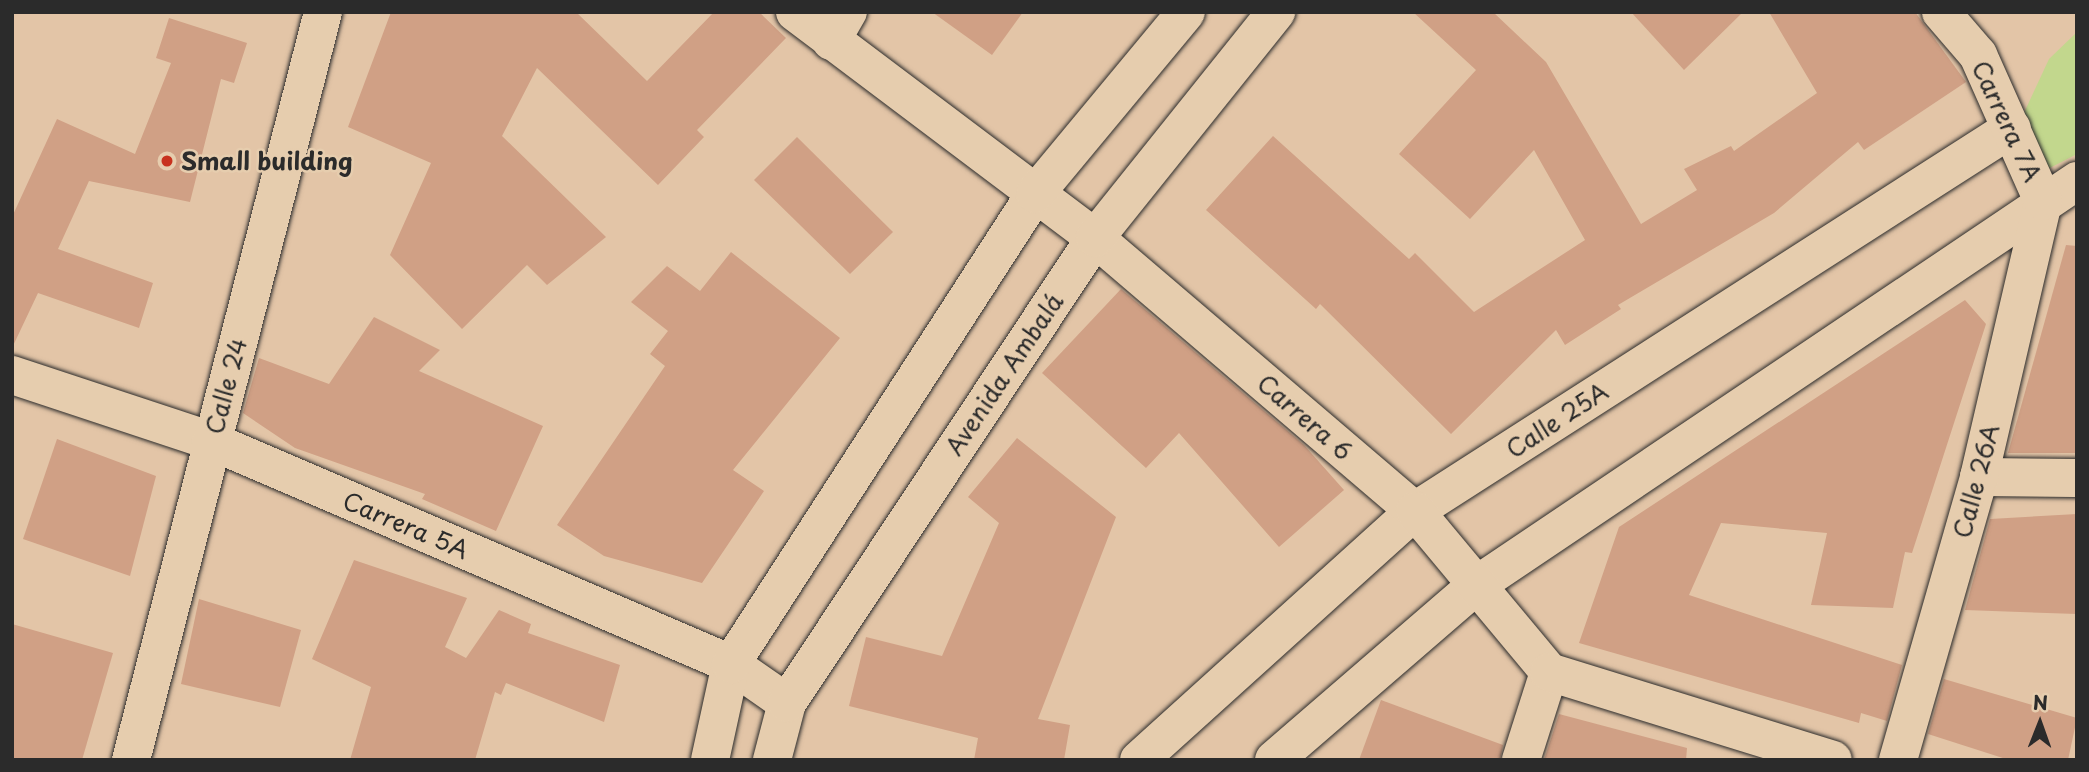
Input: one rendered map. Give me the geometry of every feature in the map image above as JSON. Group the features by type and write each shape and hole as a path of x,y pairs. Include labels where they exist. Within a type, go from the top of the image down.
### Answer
{"street":[{"name":"Calle 24","path":"131,760 323,12"},
{"name":"Carrera 6","path":"795,12 840,26 1035,194 1095,238 1415,511 1549,671"},
{"path":"710,760 731,664 1035,194 1186,12"},
{"name":"Avenida Ambalá","path":"772,760 786,703 1095,238 1276,12"},
{"name":"Carrera 7A","path":"1941,12 1978,55 2043,201"},
{"name":"Calle 25A","path":"1139,760 1415,511 2012,128"},
{"path":"1273,760 1478,584 2043,201 2077,181"},
{"name":"Calle 26A","path":"1898,760 1979,477 2043,201"},
{"name":"Carrera 5A","path":"12,376 211,441 731,664 786,703"},
{"path":"1979,477 2077,478"},
{"path":"1521,760 1549,671 1833,760"}],"green space":[{"path":"2077,32 2077,154 2044,171 2023,115 2049,59"}],"building":[{"path":"391,12 576,12 647,81 714,12 759,12 786,38 697,130 704,137 658,185 537,68 502,136 606,237 547,285 527,265 462,329 390,255 431,163 348,127"},
{"path":"932,12 1023,12 992,55"},
{"path":"1413,12 1493,12 1546,62 1641,224 1697,190 1684,169 1731,146 1734,151 1817,93 1769,12 1915,12 1966,82 1864,150 1858,142 1774,213 1618,305 1621,309 1565,345 1556,330 1451,434 1320,304 1316,309 1206,210 1273,136 1409,259 1415,253 1474,312 1585,240 1534,150 1470,219 1399,154 1476,70"},
{"path":"1631,12 1743,12 1684,70"},
{"path":"169,18 247,43 234,83 221,79 190,202 89,181 58,249 153,283 139,328 38,293 12,348 12,217 57,119 135,154 171,63 156,58"},
{"path":"797,137 893,232 850,274 754,180"},
{"path":"2066,245 2077,246 2077,453 2008,453"},
{"path":"731,252 840,338 733,470 764,491 702,583 604,556 557,525 665,366 650,354 668,331 631,302 667,266 700,291"},
{"path":"1121,289 1304,445 1344,490 1279,547 1179,433 1146,468 1042,373"},
{"path":"1965,300 1986,324 1912,553 1905,552 1893,608 1811,605 1827,533 1721,523 1689,595 1902,665 1887,721 1861,713 1859,723 1579,643 1619,527"},
{"path":"374,317 440,350 419,371 543,426 496,531 422,499 425,494 295,448 243,413 259,358 329,384"},
{"path":"1017,438 1116,517 1038,719 1070,725 1064,760 974,760 978,738 849,706 866,637 942,656 999,523 968,497"},
{"path":"57,439 156,476 130,576 23,539"},
{"path":"2077,514 2077,614 1965,610 1990,519"},
{"path":"354,560 467,598 445,647 466,658 499,610 531,624 528,633 620,665 604,722 506,683 501,695 495,692 475,760 350,760 371,687 312,659"},
{"path":"199,599 301,630 280,707 181,684"},
{"path":"12,624 113,653 82,760 12,760"},
{"path":"1944,679 2077,718 2068,760 2009,760 1928,734"},
{"path":"1381,700 1503,745 1500,760 1359,760"},
{"path":"1559,714 1687,748 1686,760 1544,760"}],"place":[{"name":"Small building","path":"167,161"}]}
